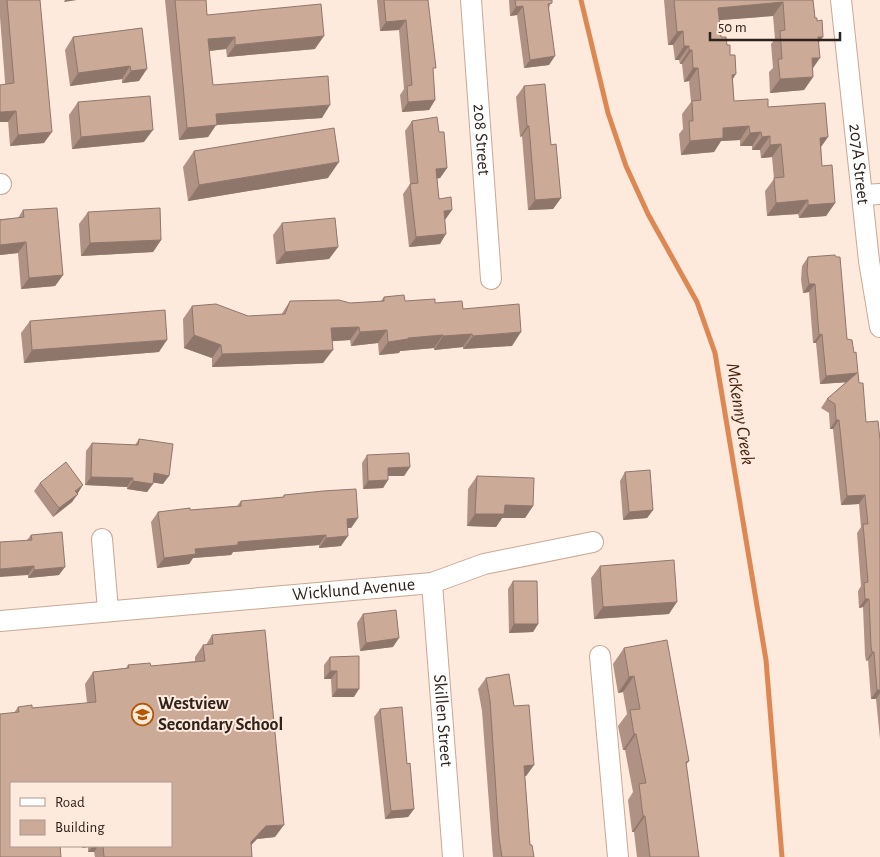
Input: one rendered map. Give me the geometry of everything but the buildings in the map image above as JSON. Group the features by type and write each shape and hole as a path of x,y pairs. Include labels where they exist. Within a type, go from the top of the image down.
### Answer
{"street":[{"name":"208 Street","path":"471,0 491,280"},
{"name":"207A Street","path":"841,0 871,195 871,271 880,327"},
{"path":"102,539 108,610"},
{"name":"Wicklund Avenue","path":"0,621 432,583 484,564 593,542"},
{"name":"Skillen Street","path":"432,583 453,857"},
{"path":"600,656 618,857"}],"waterway":[{"name":"McKenny Creek","path":"581,0 608,113 626,166 648,214 697,302 715,353 766,660 782,857"}],"place":[{"name":"Westview Secondary School","path":"142,714"}]}
